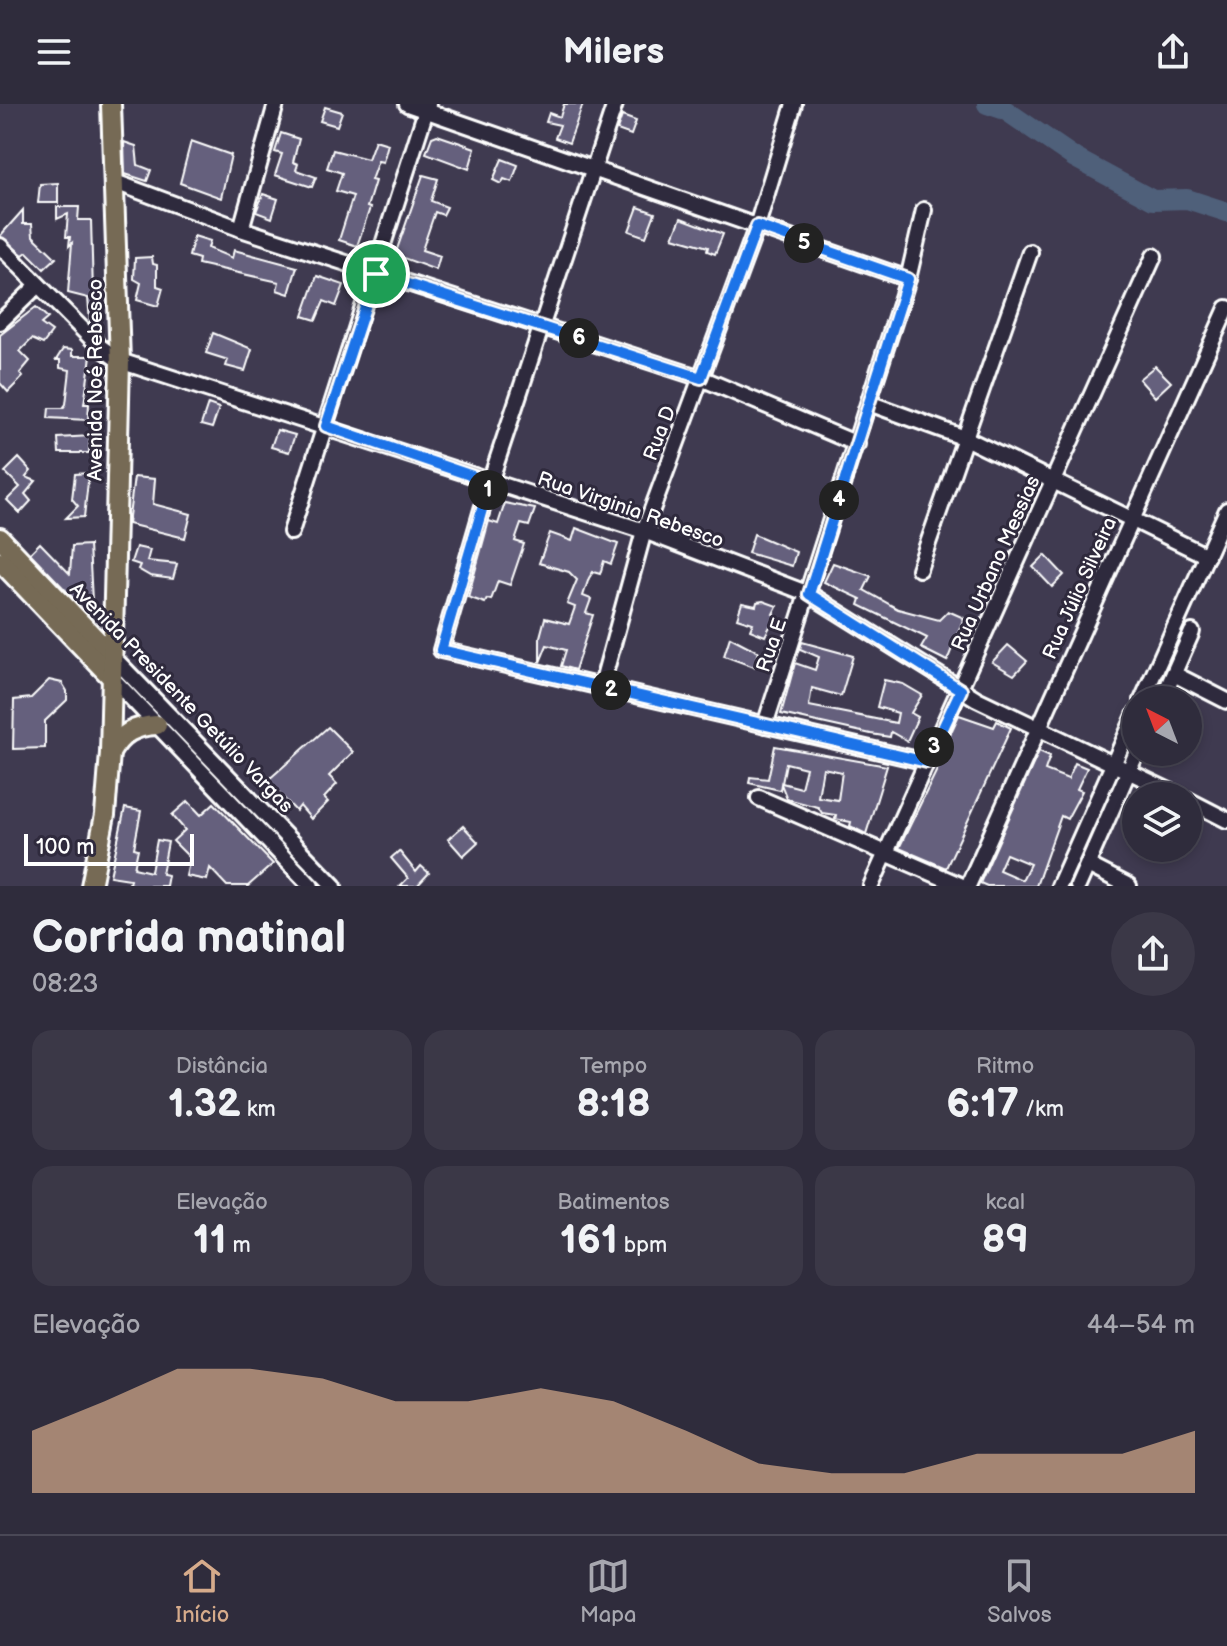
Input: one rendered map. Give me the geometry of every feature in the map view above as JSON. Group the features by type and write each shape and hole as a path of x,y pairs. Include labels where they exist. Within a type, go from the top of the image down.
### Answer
{"main road":[{"name":"Avenida Noé Rebesco","path":"91,886 105,815 110,753 120,361 111,104"},
{"name":"Avenida Presidente Getúlio Vargas","path":"0,538 112,656"},
{"name":"Avenida Presidente Getúlio Vargas","path":"0,561 111,677"},
{"path":"110,753 124,734 142,726 157,725"}],"street":[{"path":"241,229 276,104"},
{"path":"407,104 428,107 592,169 908,279"},
{"path":"615,104 490,482 441,650 927,762"},
{"name":"Rua D","path":"601,688 644,531 757,226 794,104"},
{"path":"291,532 428,107"},
{"path":"115,182 241,229 701,378 857,444"},
{"name":"Rua E","path":"765,725 908,279 924,210"},
{"path":"0,246 99,346 120,361"},
{"path":"919,569 1030,252"},
{"name":"Rua Urbano Messias","path":"871,886 1154,256"},
{"path":"0,322 38,285"},
{"name":"Rua Júlio Silveira","path":"965,886 1227,308"},
{"name":"Rua Virginia Rebesco","path":"120,361 644,531 809,594 961,690 1152,782"},
{"path":"869,403 965,438 1207,556"},
{"path":"1148,686 1227,510"},
{"path":"1168,686 1192,632"},
{"name":"Avenida Presidente Getúlio Vargas","path":"112,656 334,886"},
{"path":"1174,674 1227,701"},
{"name":"Avenida Presidente Getúlio Vargas","path":"111,677 311,886"},
{"path":"1059,886 1122,744"},
{"path":"1078,886 1130,766"},
{"path":"759,798 965,886"},
{"path":"1202,807 1227,820"},
{"path":"276,849 288,838"},
{"path":"1088,865 1129,886"}],"building":[{"path":"564,104 583,104 569,143 555,138 560,125 546,122 549,113 560,117"},
{"path":"325,107 342,112 337,126 320,121"},
{"path":"622,116 636,121 631,135 617,130"},
{"path":"281,133 299,139 293,162 298,164 296,170 316,177 312,187 275,175 282,154 275,152"},
{"path":"437,135 475,148 469,169 426,153 432,137"},
{"path":"375,140 388,144 383,162 378,161 371,180 375,181 367,207 370,208 357,246 339,240 353,196 336,191 342,173 327,168 333,150 368,159"},
{"path":"191,141 231,155 221,198 180,183"},
{"path":"124,142 136,146 138,165 151,170 147,181 125,174"},
{"path":"502,159 518,165 512,182 504,179 501,184 493,180"},
{"path":"423,175 438,179 431,201 447,207 443,215 435,212 422,250 440,256 436,270 395,255"},
{"path":"58,183 58,203 38,203 40,184"},
{"path":"263,194 278,199 272,218 256,212"},
{"path":"57,207 79,207 78,220 91,220 93,293 96,293 99,328 90,322 88,298 68,293 72,243 69,246 70,237 66,237 68,214 57,219"},
{"path":"638,207 655,213 646,237 629,231"},
{"path":"23,210 23,224 32,224 33,236 56,258 44,269 27,252 23,255 0,236"},
{"path":"681,218 723,234 715,254 707,251 708,247 673,237"},
{"path":"194,236 210,241 208,248 232,258 234,250 297,267 289,294 277,290 279,282 198,264 199,259 189,256"},
{"path":"152,257 153,264 157,265 157,286 163,288 158,306 137,300 141,283 134,279 135,258"},
{"path":"317,276 344,285 336,306 324,301 316,320 303,316"},
{"path":"36,307 48,318 41,324 52,332 43,344 32,339 20,351 30,361 20,373 23,377 8,392 0,383 0,335"},
{"path":"213,333 252,349 245,371 226,366 228,360 206,353"},
{"path":"63,349 72,350 72,356 91,356 84,404 89,404 88,420 48,418 49,408 63,408 66,404 70,370 60,368 60,360 56,360"},
{"path":"1155,366 1171,382 1155,397 1139,379"},
{"path":"208,404 219,408 212,428 201,425"},
{"path":"277,430 295,435 289,452 271,447"},
{"path":"90,436 89,453 59,453 58,438"},
{"path":"19,458 31,471 26,477 36,481 25,494 31,501 20,513 7,500 20,487 5,472"},
{"path":"89,473 84,517 66,518 78,506 72,499 75,474"},
{"path":"134,477 155,479 153,504 191,514 185,538 128,524"},
{"path":"505,503 535,509 529,526 521,524 515,541 524,544 510,585 498,581 491,600 487,599 485,603 468,597 489,521 498,524"},
{"path":"576,528 618,544 611,564 604,561 600,574 593,572 589,578 583,596 591,599 586,613 593,615 575,670 561,666 566,650 547,645 540,662 540,637 545,618 569,624 575,607 567,604 577,580 569,572 539,563 550,533 572,541"},
{"path":"754,534 796,552 792,566 748,553"},
{"path":"40,543 70,574 72,546 89,545 92,601 76,601 30,553"},
{"path":"136,547 150,550 147,561 177,564 173,579 150,576 138,569 140,565 131,562"},
{"path":"1045,555 1064,575 1052,587 1033,567"},
{"path":"833,563 871,576 864,590 898,609 939,620 948,611 964,618 947,661 921,648 927,638 859,605 861,599 824,582"},
{"path":"757,602 777,606 773,614 776,615 765,636 750,630 753,623 737,618 742,603 756,606"},
{"path":"730,637 759,652 754,667 724,656"},
{"path":"802,642 853,656 841,696 812,688 809,706 896,723 898,713 877,707 884,680 903,684 922,695 911,713 918,717 907,741 891,732 890,737 871,734 781,714 795,663 815,670 819,657 800,649"},
{"path":"1008,645 1027,661 1014,675 992,662"},
{"path":"49,680 62,683 67,691 67,700 45,721 45,748 13,749 14,700 31,698"},
{"path":"959,715 994,727 997,721 1011,728 946,868 899,848 949,745 946,743"},
{"path":"328,727 353,752 329,776 337,784 324,798 328,802 311,819 300,806 296,811 267,781"},
{"path":"775,746 887,766 866,834 850,826 851,822 822,813 818,807 787,799 781,784 780,790 749,783 750,777 768,779","holes":["786,763 806,768 801,788 782,783","823,768 842,772 838,800 818,797"]},
{"path":"1039,751 1050,756 1045,770 1068,779 1075,763 1087,768 1077,789 1082,791 1067,819 1061,816 1036,886 987,886 980,883","holes":["1006,854 1030,864 1022,880 999,870"]},
{"path":"188,801 201,815 214,803 273,864 248,886 227,886 210,868 207,880 186,876 190,858 173,841 185,830 172,815"},
{"path":"125,808 141,811 134,848 138,849 134,868 151,872 157,840 168,842 162,874 168,875 166,886 137,886 129,884 130,879 110,876"},
{"path":"463,826 478,842 463,856 448,839"},
{"path":"399,851 416,872 421,866 429,873 417,886 400,886 408,878 391,858"}],"waterway":[{"path":"987,104 1005,110 1075,158 1153,200 1187,199 1227,212"}],"route":[{"path":"757,226 908,279 809,594 961,690 927,762 441,650 490,482 326,426 376,274 701,378 757,226"}]}
